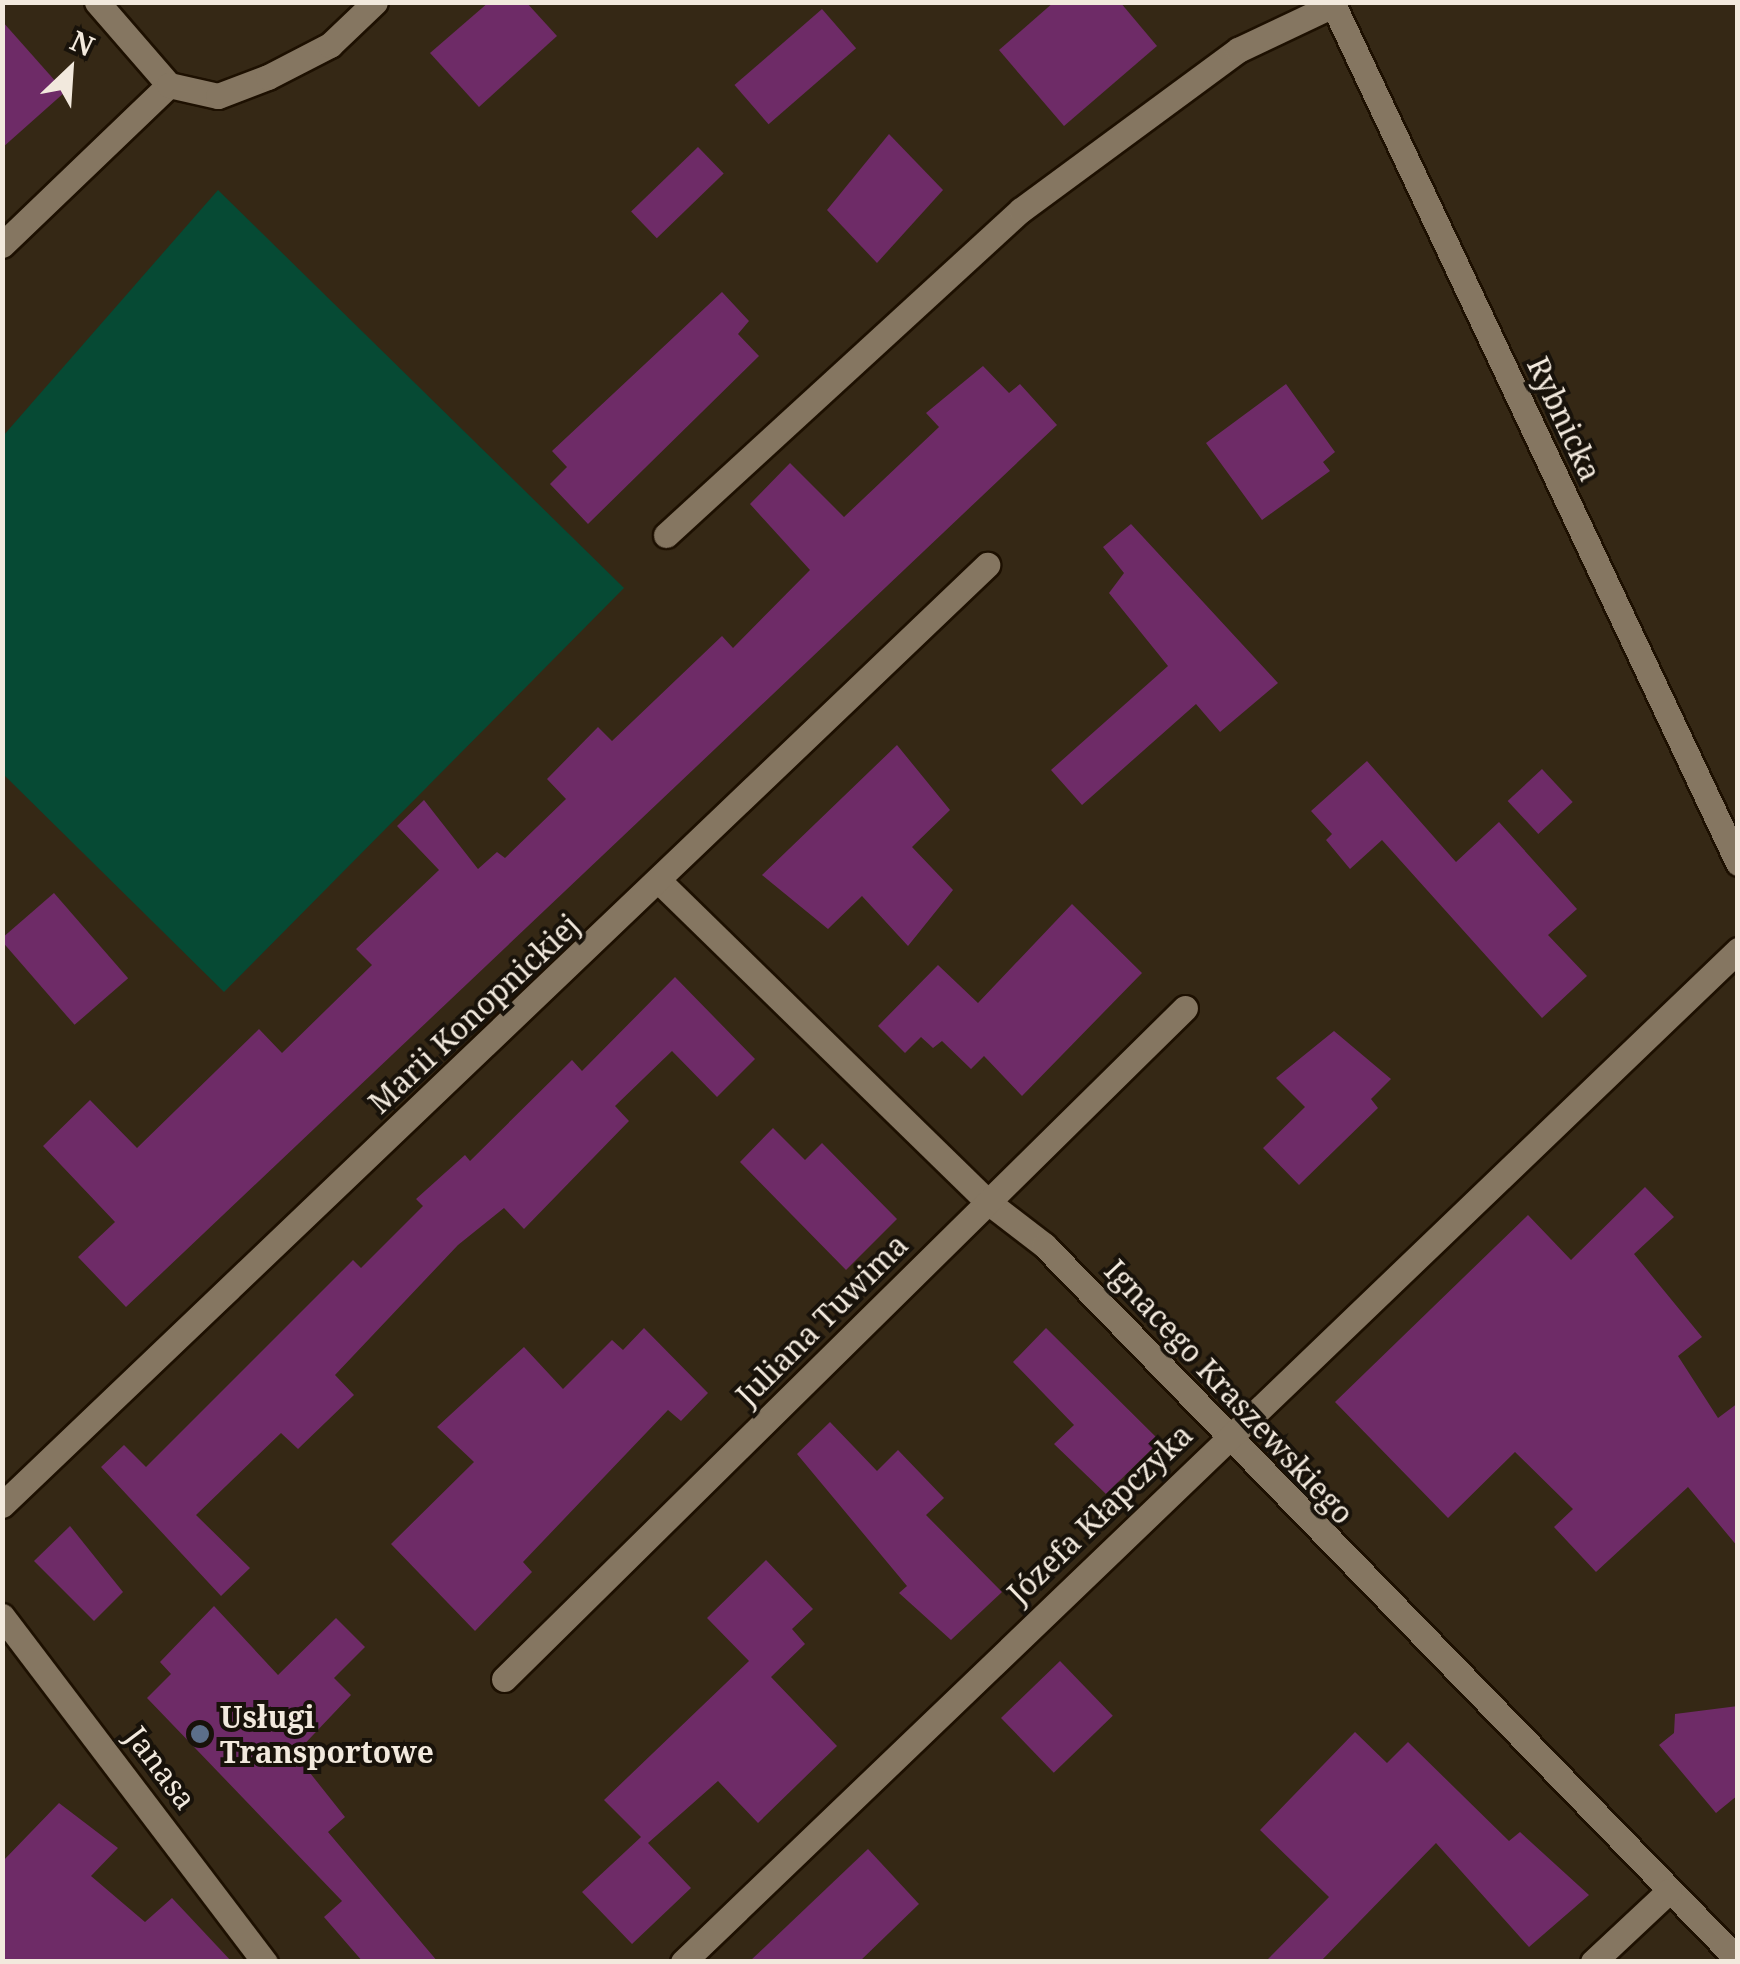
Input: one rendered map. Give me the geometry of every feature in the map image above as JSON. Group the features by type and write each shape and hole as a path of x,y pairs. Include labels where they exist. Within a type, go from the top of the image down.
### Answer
{"street":[{"path":"96,2 169,84 218,96 268,77 330,45 376,2"},
{"path":"666,535 1021,210 1238,50 1332,4"},
{"name":"Rybnicka","path":"1332,4 1738,863"},
{"path":"2,245 169,84"},
{"name":"Marii Konopnickiej","path":"2,1506 660,882 987,565"},
{"name":"Ignacego Kraszewskiego","path":"660,882 988,1202 1044,1245 1230,1435 1256,1473 1738,1960"},
{"name":"Józefa Kłapczyka","path":"682,1962 1738,950"},
{"name":"Juliana Tuwima","path":"504,1679 1185,1008"},
{"name":"Janasa","path":"2,1616 259,1959"},
{"path":"1593,1962 1669,1891"}],"green space":[{"path":"218,190 624,588 224,992 2,773 3,436"}],"building":[{"path":"489,2 526,2 557,36 479,107 430,53"},
{"path":"1054,2 1120,2 1157,46 1064,126 999,50"},
{"path":"822,9 856,48 769,124 734,85"},
{"path":"2,21 65,92 2,148"},
{"path":"889,134 943,190 877,263 827,210"},
{"path":"698,147 724,174 657,238 631,212"},
{"path":"722,292 749,321 738,334 759,356 588,524 550,484 567,467 552,451"},
{"path":"983,366 1009,393 1020,384 1057,425 126,1307 78,1257 115,1222 43,1146 90,1100 137,1148 259,1029 282,1053 372,965 356,949 439,870 397,826 424,800 478,869 497,852 505,858 566,799 547,779 598,727 612,741 722,636 733,648 810,570 750,504 790,463 844,517 939,427 926,413"},
{"path":"1286,384 1335,452 1323,462 1330,471 1262,520 1206,443"},
{"path":"1131,524 1278,683 1220,732 1196,704 1082,805 1051,770 1168,666 1109,593 1124,573 1103,547"},
{"path":"897,745 950,810 912,847 953,890 908,946 862,896 828,929 762,875"},
{"path":"1367,761 1456,862 1499,822 1577,909 1548,935 1587,976 1542,1018 1382,840 1350,869 1326,840 1332,834 1311,811"},
{"path":"1542,769 1573,802 1538,834 1508,801"},
{"path":"54,893 128,978 75,1025 2,941"},
{"path":"1072,904 1142,973 1022,1096 984,1056 971,1069 942,1041 933,1048 921,1037 905,1053 878,1026 938,965 978,1003"},
{"path":"675,977 755,1059 717,1097 672,1051 615,1106 629,1121 524,1229 504,1208 458,1245 335,1375 354,1395 298,1449 281,1433 196,1515 250,1568 221,1596 101,1467 124,1445 146,1467 353,1260 361,1268 423,1206 416,1199 465,1155 470,1161 572,1060 582,1071"},
{"path":"1334,1031 1391,1079 1371,1099 1378,1108 1299,1185 1263,1148 1305,1107 1276,1078"},
{"path":"773,1128 805,1160 822,1143 897,1219 846,1270 740,1162"},
{"path":"1645,1187 1674,1217 1634,1254 1702,1337 1678,1356 1718,1418 1738,1403 1738,1547 1688,1487 1596,1572 1554,1527 1573,1509 1515,1452 1448,1518 1335,1402 1528,1215 1571,1260"},
{"path":"644,1328 708,1393 681,1421 668,1410 523,1562 532,1572 475,1631 391,1544 474,1462 437,1427 524,1347 563,1389 612,1340 623,1350"},
{"path":"1046,1328 1160,1441 1106,1494 1054,1444 1074,1425 1013,1362"},
{"path":"830,1422 877,1471 898,1450 944,1498 926,1515 1002,1592 951,1640 899,1593 907,1586 797,1454"},
{"path":"70,1526 123,1592 94,1621 34,1561"},
{"path":"766,1560 813,1609 792,1629 805,1644 771,1677 837,1746 758,1823 718,1781 648,1843 691,1888 632,1944 582,1892 641,1837 604,1800 749,1661 707,1618"},
{"path":"214,1606 278,1675 336,1618 365,1647 334,1678 351,1695 295,1754 345,1817 328,1832 438,1962 363,1962 324,1917 342,1901 147,1698 171,1674 160,1662"},
{"path":"1060,1661 1113,1716 1054,1773 1001,1718"},
{"path":"1738,1706 1738,1795 1716,1813 1659,1745 1674,1733 1675,1714"},
{"path":"1355,1732 1387,1763 1408,1742 1509,1841 1520,1832 1589,1895 1529,1947 1436,1843 1320,1962 1265,1962 1329,1897 1260,1830"},
{"path":"59,1803 118,1848 91,1876 145,1922 172,1898 232,1962 2,1962 2,1862"},
{"path":"868,1849 919,1904 859,1962 749,1962"}],"place":[{"name":"Usługi Transportowe","path":"200,1734"}]}
